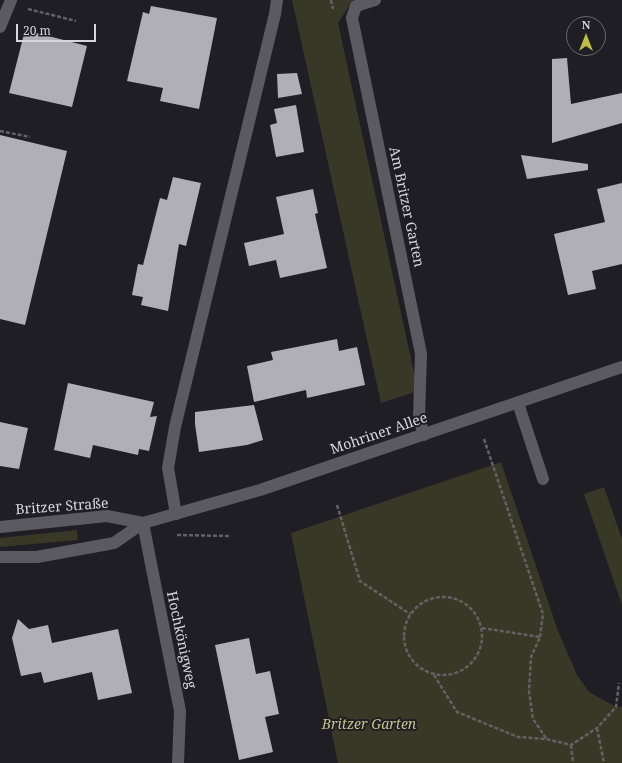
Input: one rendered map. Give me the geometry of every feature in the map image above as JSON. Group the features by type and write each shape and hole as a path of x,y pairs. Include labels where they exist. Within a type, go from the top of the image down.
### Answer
{"main road":[{"path":"176,514 168,468 176,426 274,21 277,0"},
{"name":"Am Britzer Garten","path":"375,0 356,6 352,18 419,344 419,418 424,435"},
{"path":"0,27 10,2"},
{"name":"Mohriner Allee","path":"143,523 260,490 622,367"},
{"path":"518,403 543,478"},
{"name":"Britzer Straße","path":"0,526 107,516 143,523"},
{"path":"0,557 37,557 114,543 143,523"},
{"name":"Hochkönigweg","path":"143,523 180,711 178,763"}],"path":[{"path":"10,2 76,21"},
{"path":"0,131 30,138"},
{"path":"484,439 543,614 540,637 531,657 528,691 533,719 546,739"},
{"path":"337,505 360,581 410,614"},
{"path":"444,596 457,599 469,606 478,616 482,628 483,642 479,654 471,665 460,672 447,676 434,675 417,666 406,651 404,632 410,614 419,605 431,598 444,596"},
{"path":"482,628 540,637"},
{"path":"434,675 457,712 518,737 546,739 571,744 597,728 616,707 619,683"},
{"path":"597,728 604,763"},
{"path":"571,744 573,763"}],"green space":[{"path":"292,0 353,0 338,23 418,391 381,403"},
{"name":"Britzer Garten","path":"501,462 558,631 577,675 589,692 616,707 622,707 622,763 338,763 291,533"},
{"path":"604,487 622,539 622,605 584,494"},
{"path":"77,530 78,540 0,547 0,538"}],"building":[{"path":"151,6 217,18 199,109 160,101 163,88 127,81 143,12 149,14"},
{"path":"25,30 87,46 72,107 9,93"},
{"path":"567,58 571,104 622,93 622,123 552,143 552,59"},
{"path":"297,73 302,94 278,98 277,74"},
{"path":"296,105 304,152 276,157 270,125 277,123 274,109"},
{"path":"0,135 67,151 25,325 0,319"},
{"path":"521,155 588,164 588,170 527,179"},
{"path":"173,177 201,183 186,246 179,244 168,311 141,305 143,297 132,295 138,264 143,265 160,198 167,200"},
{"path":"622,183 622,264 592,271 596,289 568,295 554,234 605,222 597,189"},
{"path":"313,189 318,213 315,214 327,268 280,278 276,260 249,266 244,243 284,234 276,197"},
{"path":"337,339 339,351 357,347 365,385 307,398 306,390 254,402 247,366 273,360 271,352"},
{"path":"68,383 154,402 150,417 157,416 149,451 139,449 138,455 93,445 90,458 54,450"},
{"path":"254,405 263,440 247,445 199,452 195,412"},
{"path":"0,422 28,428 19,469 0,466"},
{"path":"18,619 29,629 48,625 52,643 118,629 132,693 98,700 92,672 44,683 41,672 21,676 12,638"},
{"path":"249,638 256,674 270,671 279,714 265,717 273,752 239,760 215,645"}]}
